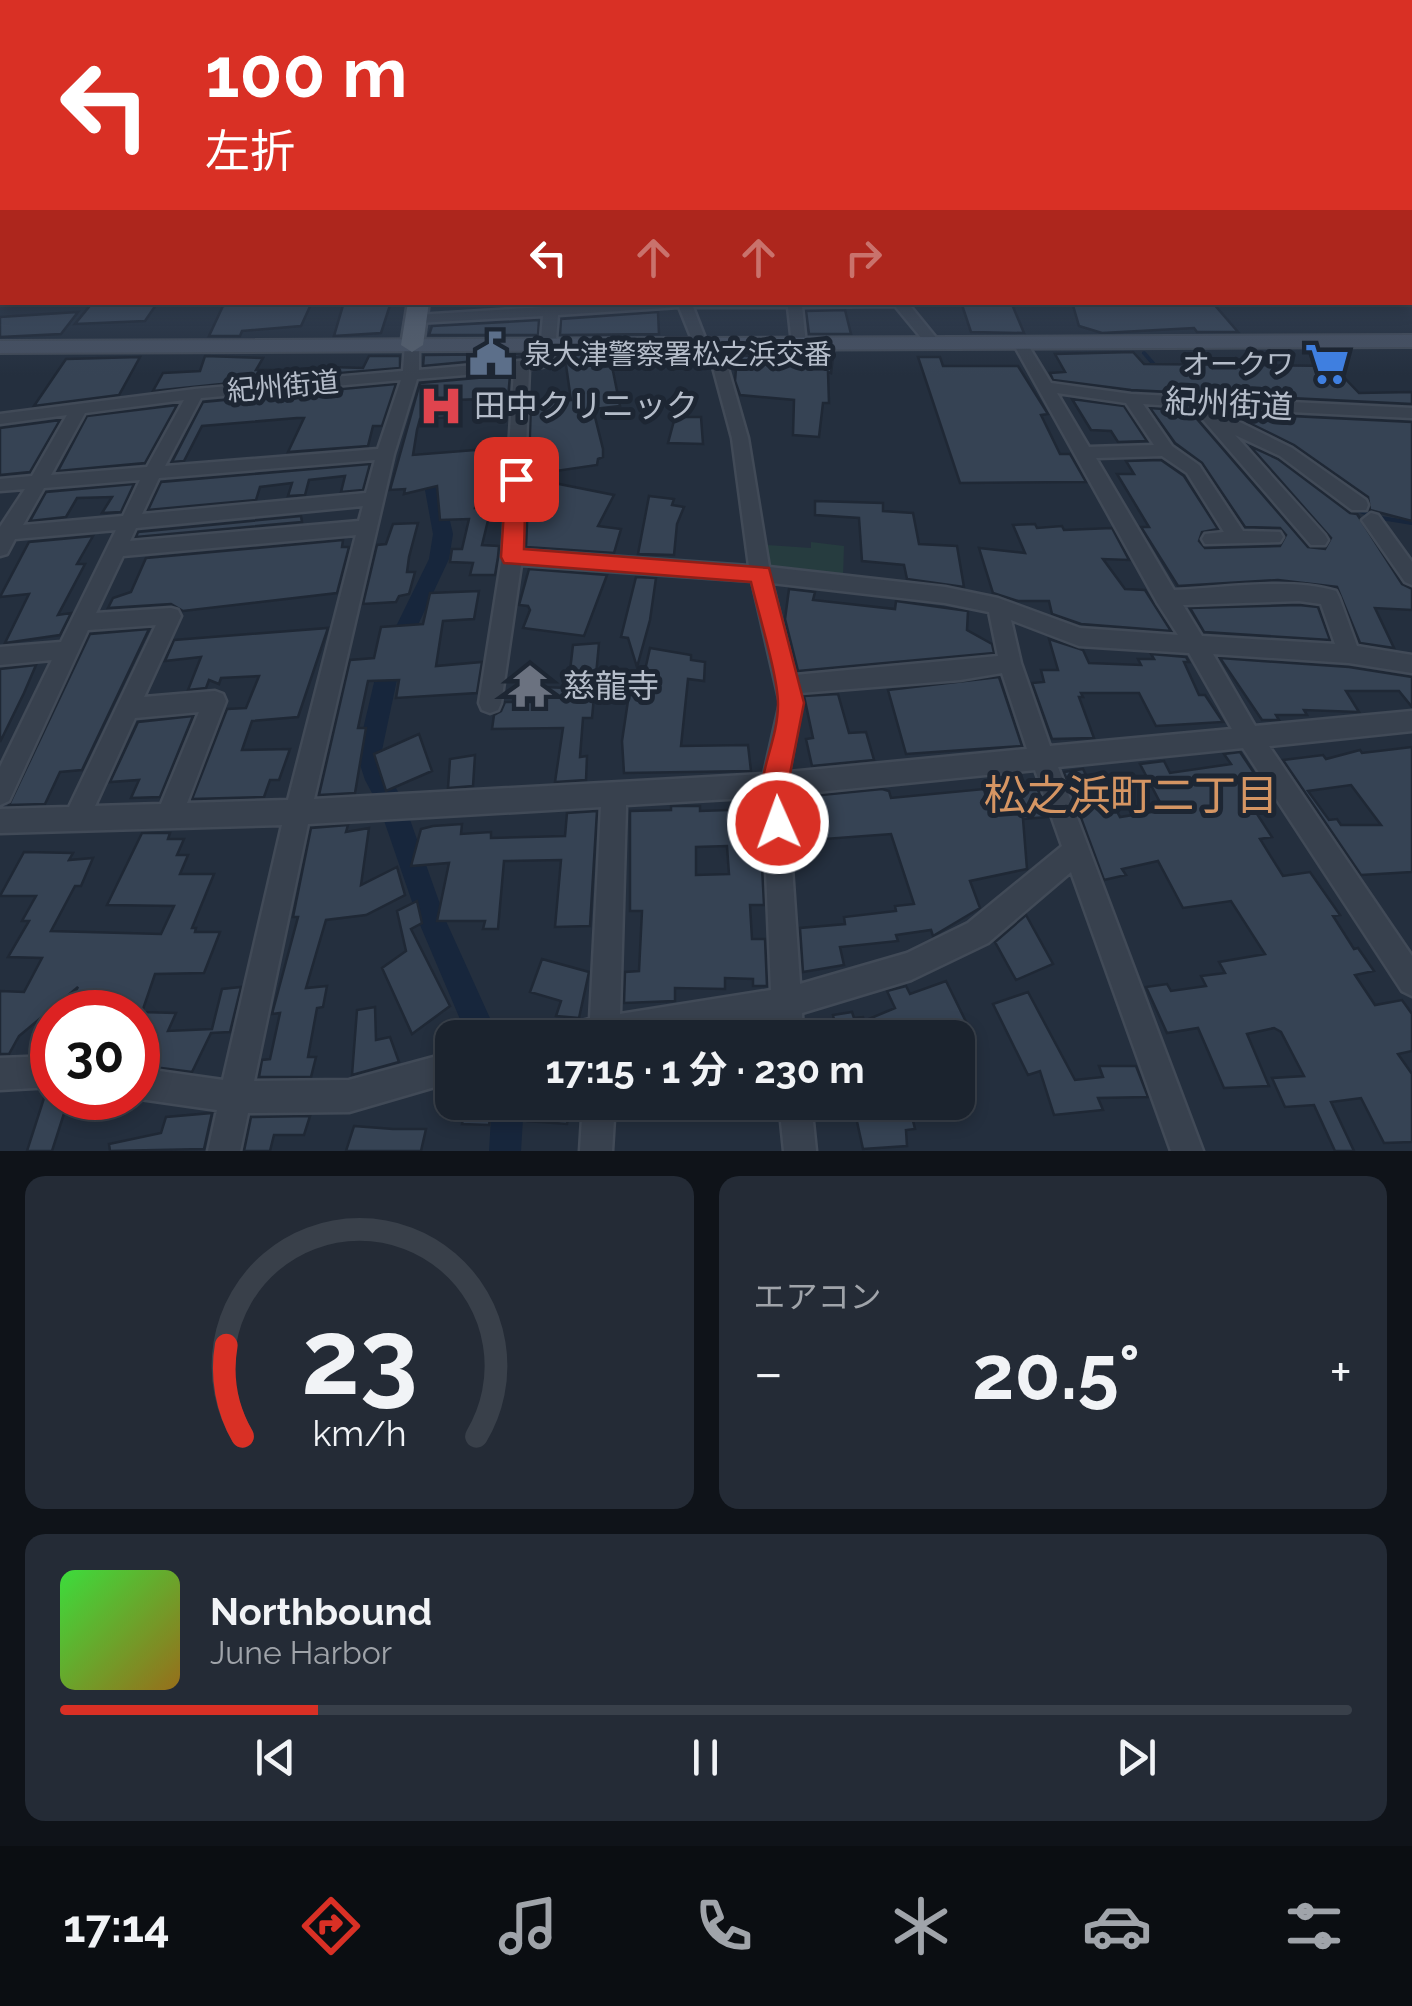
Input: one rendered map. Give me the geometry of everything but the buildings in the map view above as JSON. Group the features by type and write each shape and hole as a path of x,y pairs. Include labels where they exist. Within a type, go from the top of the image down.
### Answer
{"main road":[{"path":"412,345 418,311"},
{"path":"0,347 1412,341"}],"street":[{"path":"418,311 631,305"},
{"path":"685,305 707,344 740,438 760,574 791,703 774,784 782,861 786,1020"},
{"path":"794,305 799,344"},
{"path":"898,305 934,344"},
{"path":"551,308 548,339 556,344"},
{"path":"1020,343 1248,737 1412,980"},
{"name":"紀州街道","path":"0,418 195,394 547,363 556,344"},
{"path":"224,1151 298,812 385,454 411,375 412,345"},
{"path":"490,703 512,557 522,363"},
{"name":"紀州街道","path":"1047,388 1204,410 1412,413"},
{"path":"0,793 154,470 195,394"},
{"path":"1131,399 1166,450 1193,469 1238,538"},
{"path":"3,538 80,408"},
{"path":"1204,410 1286,452 1365,512 1410,572"},
{"path":"1204,410 1318,540"},
{"path":"1084,453 1166,450"},
{"path":"0,485 385,454"},
{"path":"3,538 130,521 374,499"},
{"path":"117,549 368,526"},
{"path":"1212,540 1273,537"},
{"path":"512,557 760,574 946,595 998,606 1079,637 1349,654 1412,664"},
{"path":"1166,598 1300,592 1329,597 1349,654"},
{"path":"998,606 1010,663 1042,756 1187,1151"},
{"path":"76,819 171,616 82,622"},
{"path":"0,656 69,650"},
{"path":"787,686 1010,663"},
{"path":"128,709 215,702 169,816"},
{"path":"0,821 298,812 774,784 1412,721"},
{"path":"606,1020 614,794"},
{"path":"686,1020 784,1003 911,966 978,933 1076,850"},
{"path":"160,1087 236,1098 349,1096 435,1072"},
{"path":"0,1074 30,1073"},
{"path":"596,1151 598,1120"},
{"path":"796,1120 800,1151"}],"green space":[{"path":"811,542 844,546 843,577 770,570 767,545 811,548"}],"waterway":[{"path":"1144,353 1158,369"},
{"path":"434,490 443,534 439,559 390,661 369,755 377,780 390,800 434,925 476,1020"},
{"path":"1353,508 1375,517 1412,523"},
{"path":"505,1151 507,1120"}],"place":[{"name":"泉大津警察署松之浜交番","path":"491,354"},
{"name":"オークワ","path":"1327,364"},
{"name":"田中クリニック","path":"441,406"},
{"name":"慈龍寺","path":"530,686"}],"district":[{"name":"松之浜町二丁目","path":"1131,795"}],"route":[{"path":"516,479 512,557 760,574 791,703 774,784 778,823"}]}
